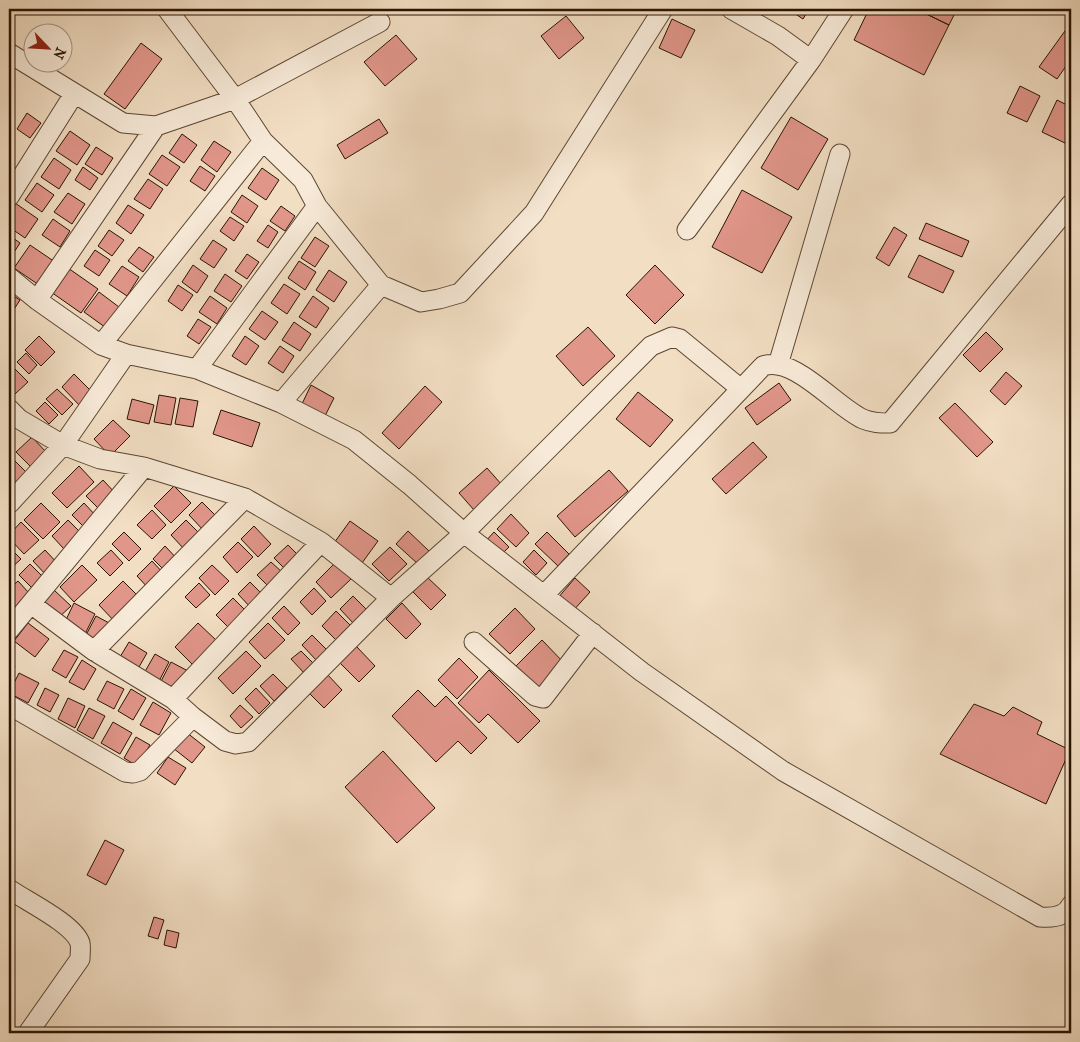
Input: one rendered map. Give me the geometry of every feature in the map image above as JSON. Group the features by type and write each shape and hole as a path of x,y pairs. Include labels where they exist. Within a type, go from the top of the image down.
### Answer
{"street":[{"path":"167,9 235,99 263,141 303,180 317,206 381,285 421,302 460,293 534,213 663,9"},
{"path":"731,9 778,36 811,60"},
{"path":"687,230 811,60 844,9"},
{"path":"9,53 123,123 156,126 235,99 380,22"},
{"path":"9,197 74,94"},
{"path":"37,300 156,126"},
{"path":"101,345 263,141"},
{"path":"778,365 840,154"},
{"path":"544,595 763,366 769,364 778,365 793,370 861,418 876,423 890,423 1071,204"},
{"path":"197,369 317,206"},
{"path":"9,277 37,300 101,345 126,354 197,369 281,403 354,440 410,485 464,533 642,672 784,771 1040,917 1054,918 1069,909 1071,905"},
{"path":"281,403 381,285"},
{"path":"31,604 94,651 173,699 193,717 226,740 236,744 248,742 391,598 464,533 651,346 672,336 680,339 741,389"},
{"path":"9,504 63,444 126,354"},
{"path":"12,419 63,444 100,459 144,467 245,498 321,542 391,598"},
{"path":"9,630 144,467"},
{"path":"94,651 245,498"},
{"path":"173,699 321,542"},
{"path":"474,642 535,696 543,698 592,633"},
{"path":"9,705 125,772 133,773 140,770 193,717"},
{"path":"9,889 65,925 79,942 81,950 80,959 28,1033"}],"building":[{"path":"788,9 809,9 803,19"},
{"path":"869,9 916,9 949,25 924,75 854,40"},
{"path":"916,9 957,9 949,25"},
{"path":"566,16 584,38 559,59 541,36"},
{"path":"672,19 695,30 681,58 659,48"},
{"path":"1070,24 1071,59 1057,79 1039,67"},
{"path":"396,35 417,59 385,86 364,62"},
{"path":"141,43 162,59 125,109 104,94"},
{"path":"1020,86 1040,96 1027,122 1007,113"},
{"path":"1057,100 1071,107 1071,135 1067,144 1042,132"},
{"path":"27,113 41,123 30,138 17,129"},
{"path":"791,117 828,139 798,190 761,168"},
{"path":"379,119 388,133 345,159 337,145"},
{"path":"70,131 90,145 77,165 56,151"},
{"path":"182,134 197,145 184,163 169,153"},
{"path":"214,141 231,152 217,172 201,160"},
{"path":"96,147 113,158 102,175 85,164"},
{"path":"162,155 180,167 167,186 149,174"},
{"path":"54,158 71,170 59,189 41,177"},
{"path":"200,166 215,176 205,191 190,181"},
{"path":"83,167 98,178 90,190 75,180"},
{"path":"262,168 279,180 266,200 248,188"},
{"path":"148,179 163,189 150,209 134,199"},
{"path":"37,183 54,195 42,212 25,200"},
{"path":"742,190 792,217 762,273 712,247"},
{"path":"68,193 85,204 72,224 54,212"},
{"path":"242,195 258,206 247,223 231,212"},
{"path":"15,203 38,219 25,238 9,227 9,212"},
{"path":"128,205 144,215 131,234 116,223"},
{"path":"281,206 295,216 285,231 270,221"},
{"path":"230,217 244,226 234,241 220,231"},
{"path":"53,219 70,231 60,247 42,235"},
{"path":"926,223 969,241 962,257 919,239"},
{"path":"268,225 278,232 268,248 257,241"},
{"path":"894,227 907,235 889,266 876,258"},
{"path":"109,230 124,240 112,256 98,246"},
{"path":"9,235 20,243 9,260"},
{"path":"315,237 329,246 315,267 301,258"},
{"path":"213,240 227,249 214,268 200,259"},
{"path":"30,245 55,262 39,285 14,268"},
{"path":"139,247 154,257 143,272 128,261"},
{"path":"95,250 110,260 99,276 84,266"},
{"path":"247,254 259,262 247,279 235,271"},
{"path":"919,255 954,271 943,293 908,277"},
{"path":"299,261 316,272 305,290 288,278"},
{"path":"193,265 208,276 197,293 182,282"},
{"path":"655,265 684,295 655,324 626,295"},
{"path":"122,266 139,277 127,296 109,284"},
{"path":"68,268 98,289 81,313 51,292"},
{"path":"329,270 347,282 334,302 316,290"},
{"path":"225,274 242,286 231,302 214,291"},
{"path":"284,284 300,294 287,314 271,303"},
{"path":"178,285 193,295 182,311 168,301"},
{"path":"99,292 123,310 109,330 84,312"},
{"path":"9,293 20,300 9,317"},
{"path":"210,296 227,308 217,324 199,312"},
{"path":"313,296 329,308 316,328 299,317"},
{"path":"262,311 278,322 265,340 249,329"},
{"path":"198,319 211,327 199,344 187,336"},
{"path":"294,322 311,334 300,351 282,340"},
{"path":"588,327 615,356 583,386 556,356"},
{"path":"986,332 1003,349 980,372 963,355"},
{"path":"39,336 55,352 41,366 25,350"},
{"path":"245,336 259,346 246,365 232,356"},
{"path":"280,346 294,356 283,373 268,363"},
{"path":"26,353 37,365 29,374 17,362"},
{"path":"13,367 28,382 15,394 9,387 9,371"},
{"path":"1006,372 1022,386 1005,405 990,391"},
{"path":"74,374 94,394 81,407 62,387"},
{"path":"779,383 791,400 757,425 745,408"},
{"path":"311,385 334,398 324,418 301,406"},
{"path":"425,386 442,402 399,449 382,433"},
{"path":"57,389 73,404 62,415 46,399"},
{"path":"638,392 673,420 650,447 616,419"},
{"path":"159,395 176,398 171,425 154,422"},
{"path":"180,398 198,401 193,427 175,424"},
{"path":"132,399 154,405 149,424 127,419"},
{"path":"45,402 58,415 49,424 36,411"},
{"path":"955,403 993,442 977,457 939,418"},
{"path":"221,410 260,423 252,447 213,434"},
{"path":"113,420 130,436 110,456 94,439"},
{"path":"32,437 47,453 32,468 16,452"},
{"path":"753,442 767,457 726,494 712,479"},
{"path":"14,460 28,474 13,488 9,483 9,465"},
{"path":"79,466 94,482 67,508 52,493"},
{"path":"487,468 502,485 474,510 459,493"},
{"path":"609,470 628,491 575,537 557,516"},
{"path":"103,480 117,495 101,511 86,496"},
{"path":"174,486 191,503 171,523 154,506"},
{"path":"202,502 219,519 205,532 189,515"},
{"path":"41,503 60,522 43,539 24,520"},
{"path":"84,503 97,517 85,528 72,515"},
{"path":"152,510 166,525 152,539 137,525"},
{"path":"511,514 529,533 516,547 497,529"},
{"path":"68,520 81,533 64,549 52,536"},
{"path":"186,520 201,535 185,550 171,535"},
{"path":"350,521 378,541 362,563 334,543"},
{"path":"21,522 39,540 24,554 9,538 9,535"},
{"path":"254,526 271,544 258,557 241,539"},
{"path":"408,531 429,551 418,564 396,544"},
{"path":"124,532 141,549 129,561 112,544"},
{"path":"494,532 509,547 499,557 484,543"},
{"path":"547,532 569,554 558,566 535,544"},
{"path":"238,542 253,557 237,573 223,557"},
{"path":"288,545 301,558 288,572 274,558"},
{"path":"165,546 180,562 168,574 153,559"},
{"path":"9,547 21,559 9,570"},
{"path":"390,547 407,564 389,581 372,564"},
{"path":"45,550 59,565 47,576 33,561"},
{"path":"111,550 123,563 110,576 97,563"},
{"path":"534,550 547,563 536,575 523,562"},
{"path":"152,561 165,575 150,590 137,576"},
{"path":"271,562 283,573 269,587 257,575"},
{"path":"336,562 351,579 331,598 316,582"},
{"path":"30,564 44,578 33,589 19,575"},
{"path":"82,565 97,580 74,602 60,587"},
{"path":"212,565 229,581 215,595 199,578"},
{"path":"427,577 446,595 431,610 413,592"},
{"path":"575,578 590,592 572,612 557,599"},
{"path":"18,581 29,593 15,607 9,600 9,589"},
{"path":"123,581 141,599 116,623 99,605"},
{"path":"250,582 265,597 252,609 238,594"},
{"path":"199,583 210,595 196,608 185,597"},
{"path":"314,588 326,601 312,615 300,602"},
{"path":"54,590 71,606 56,620 40,604"},
{"path":"353,596 368,611 354,624 340,609"},
{"path":"233,598 246,611 229,628 216,615"},
{"path":"74,603 95,614 85,634 64,624"},
{"path":"402,603 421,624 406,639 386,619"},
{"path":"284,606 300,623 288,635 272,618"},
{"path":"515,608 535,629 510,654 489,634"},
{"path":"336,611 350,625 336,640 322,626"},
{"path":"96,616 111,624 101,643 86,635"},
{"path":"28,623 49,639 35,657 14,641"},
{"path":"198,623 217,641 193,665 175,647"},
{"path":"268,623 285,640 265,659 249,642"},
{"path":"312,635 328,651 317,661 302,645"},
{"path":"542,640 565,664 540,689 516,666"},
{"path":"129,642 147,653 135,674 117,662"},
{"path":"356,646 375,666 359,682 340,663"},
{"path":"64,650 78,657 66,678 52,670"},
{"path":"246,651 261,666 233,694 218,678"},
{"path":"301,651 315,665 305,674 291,659"},
{"path":"155,654 169,662 158,683 143,675"},
{"path":"459,658 478,677 457,699 438,680"},
{"path":"82,660 96,669 84,690 69,682"},
{"path":"171,662 188,671 175,694 159,685"},
{"path":"9,663 15,666 9,678"},
{"path":"489,670 540,721 518,743 488,714 479,723 458,703"},
{"path":"19,673 39,683 28,703 9,693"},
{"path":"326,673 342,690 324,708 307,691"},
{"path":"273,674 287,688 274,701 260,686"},
{"path":"107,681 124,689 114,709 97,700"},
{"path":"45,688 59,695 50,712 37,705"},
{"path":"256,688 270,703 259,714 245,699"},
{"path":"131,689 146,698 133,720 118,711"},
{"path":"418,690 435,707 446,696 487,738 471,754 458,741 436,762 392,716"},
{"path":"68,698 85,706 75,728 58,719"},
{"path":"153,702 171,713 159,735 140,725"},
{"path":"974,704 1004,716 1013,707 1042,722 1037,734 1070,750 1046,804 940,754"},
{"path":"240,705 253,717 241,728 230,716"},
{"path":"89,708 105,716 93,739 77,730"},
{"path":"113,722 132,733 120,754 101,743"},
{"path":"186,732 205,747 192,763 173,748"},
{"path":"136,737 150,745 137,766 124,758"},
{"path":"383,751 435,808 397,843 345,787"},
{"path":"168,757 186,768 175,785 157,773"},
{"path":"105,840 124,850 106,885 87,875"},
{"path":"154,917 164,920 158,939 148,936"},
{"path":"167,930 179,933 176,948 164,945"}]}
